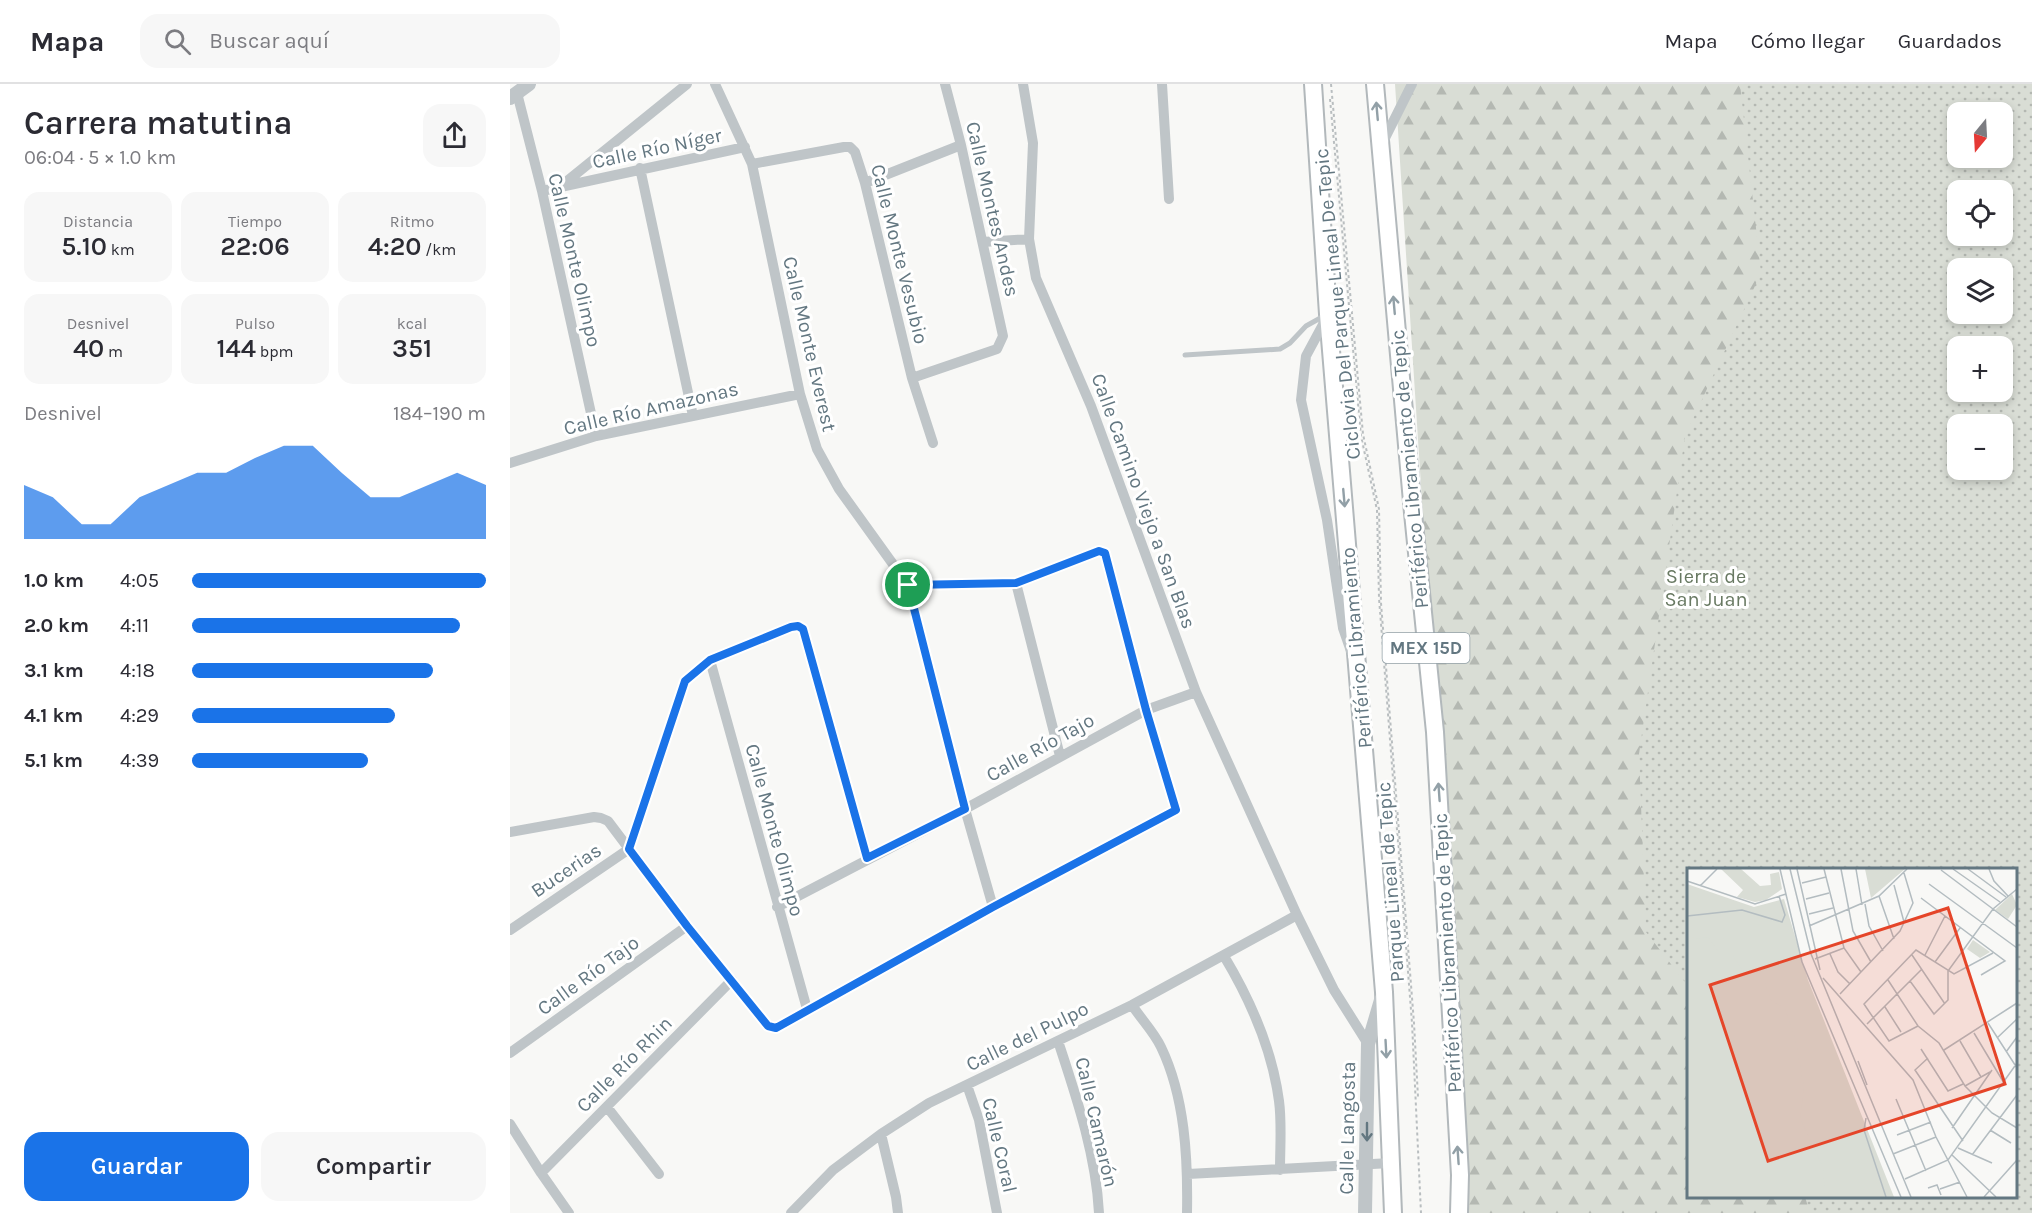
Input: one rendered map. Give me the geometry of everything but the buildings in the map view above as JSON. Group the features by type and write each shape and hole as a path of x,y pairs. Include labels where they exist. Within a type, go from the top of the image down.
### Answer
{"highway":[{"name":"Periférico Libramiento","path":"1313,84 1328,314 1384,992 1393,1213"},
{"name":"Periférico Libramiento de Tepic","path":"1375,84 1435,732 1460,1175 1459,1213"}],"street":[{"path":"513,95 529,84"},
{"path":"558,188 687,84"},
{"name":"Calle Monte Everest","path":"715,84 752,164 800,394 817,449 839,489 908,585 965,809 993,907"},
{"name":"Calle Montes Andes","path":"912,378 997,349 1003,336 961,145 945,84"},
{"name":"Calle Camino Viejo a San Blas","path":"1023,84 1033,143 1029,239 1036,278 1092,406 1196,692 1297,915"},
{"path":"1162,84 1169,199"},
{"path":"1380,149 1412,84"},
{"name":"Calle Monte Olimpo","path":"513,95 542,191 596,436"},
{"path":"865,183 961,145"},
{"name":"Calle Río Níger","path":"542,191 745,147"},
{"name":"Calle Monte Vesubio","path":"752,164 844,147 850,147 855,152 865,183 912,378 933,443"},
{"path":"640,168 693,416"},
{"path":"983,242 1029,239"},
{"path":"1328,314 1306,356 1301,400 1327,520 1343,628 1359,674"},
{"name":"Calle Río Amazonas","path":"510,463 596,436 800,394"},
{"path":"510,832 594,817 608,821 687,926 768,1026 776,1028 993,907 1176,810 1146,710 1105,553 1099,551 1016,583 908,585"},
{"path":"1016,583 1060,756"},
{"name":"Bucerias","path":"510,930 629,849 685,681 710,660 791,627 798,626 803,629 867,858"},
{"name":"Calle Monte Olimpo","path":"710,660 807,1010"},
{"name":"Calle Río Tajo","path":"777,907 867,858 965,809 1146,710 1196,692"},
{"name":"Calle Langosta","path":"1297,915 1334,990 1368,1044"},
{"name":"Calle del Pulpo","path":"791,1213 833,1170 881,1134 929,1103 1132,1005 1297,915"},
{"name":"Calle Río Tajo","path":"510,1053 687,926"},
{"path":"1224,956 1245,992 1267,1045 1279,1102 1280,1170"},
{"name":"Calle Río Rhin","path":"541,1173 732,980"},
{"name":"Calle Langosta","path":"1365,1213 1368,1044 1384,992"},
{"path":"1132,1005 1160,1045 1176,1086 1188,1174 1187,1213"},
{"name":"Calle Camarón","path":"1058,1041 1090,1153 1099,1213"},
{"name":"Calle Coral","path":"968,1085 979,1120 997,1213"},
{"path":"607,1107 659,1174"},
{"path":"510,1124 569,1213"},
{"path":"881,1134 898,1213"},
{"path":"1188,1174 1391,1163"}],"lane":[{"path":"1185,355 1280,349 1290,343 1306,326 1328,314"}],"path":[{"name":"Parque Lineal de Tepic","path":"1330,84 1363,434 1378,509 1381,603 1413,1023 1422,1213"}],"green space":[{"name":"Sierra de San Juan","path":"1395,84 2032,84 2032,1213 1460,1213 1439,764"},
{"path":"1740,84 2032,84 2032,1213 1810,1213 1805,1198 2017,1198 2017,868 1687,868 1687,985 1646,932 1639,754 1685,436 1761,273"}],"route":[{"path":"1099,551 1105,553 1146,710 1176,810 993,907 776,1028 768,1026 687,926 629,849 685,681 710,660 798,626 803,629 867,858 965,809 908,585 1016,583 1099,551"}]}
